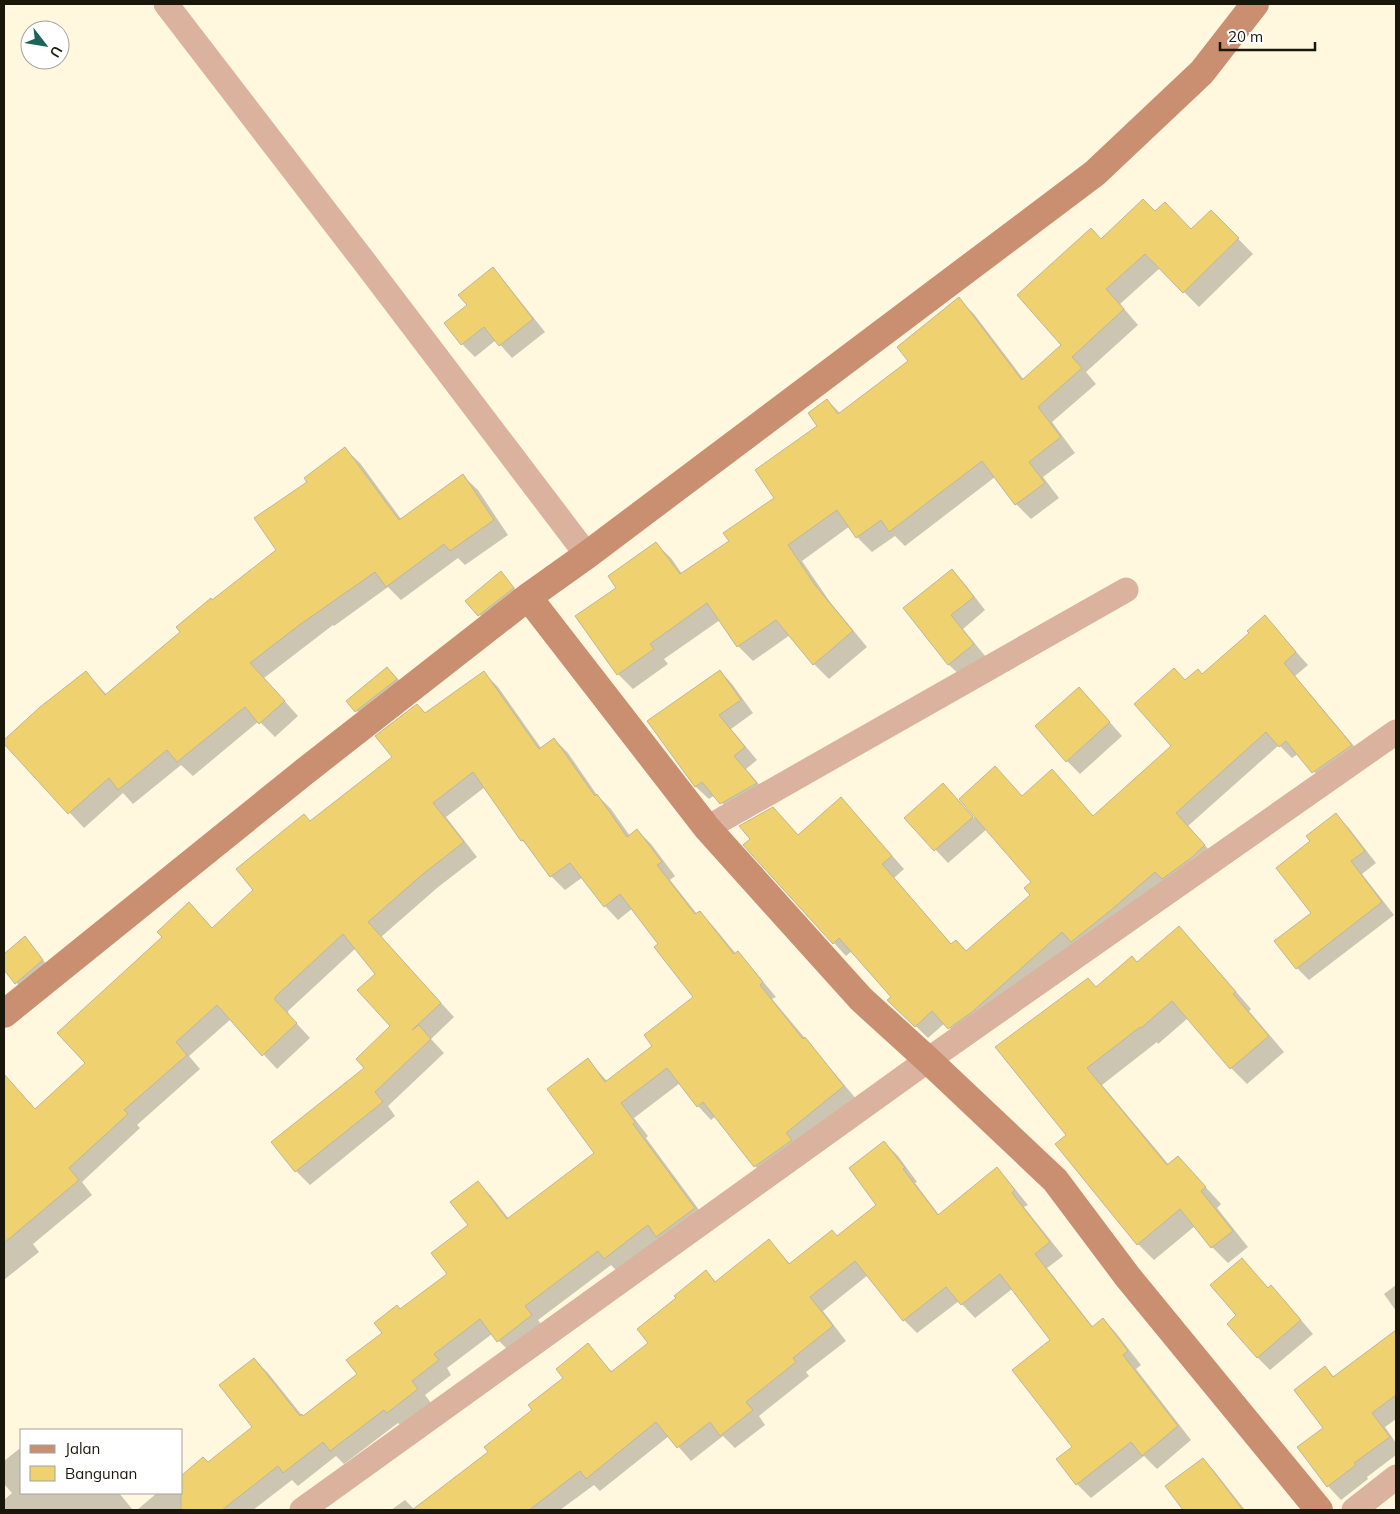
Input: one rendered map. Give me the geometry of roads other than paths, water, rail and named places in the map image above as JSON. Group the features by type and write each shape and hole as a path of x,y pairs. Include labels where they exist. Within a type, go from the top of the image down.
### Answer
{"street":[{"path":"166,4 587,555"},
{"path":"4,1014 304,772 528,597 587,555 1095,173 1202,72 1255,4"},
{"path":"707,828 1126,590"},
{"path":"528,597 707,828 862,999 1056,1180 1127,1276 1319,1510"},
{"path":"302,1510 928,1060 1396,732"},
{"path":"1354,1510 1396,1476"}]}
